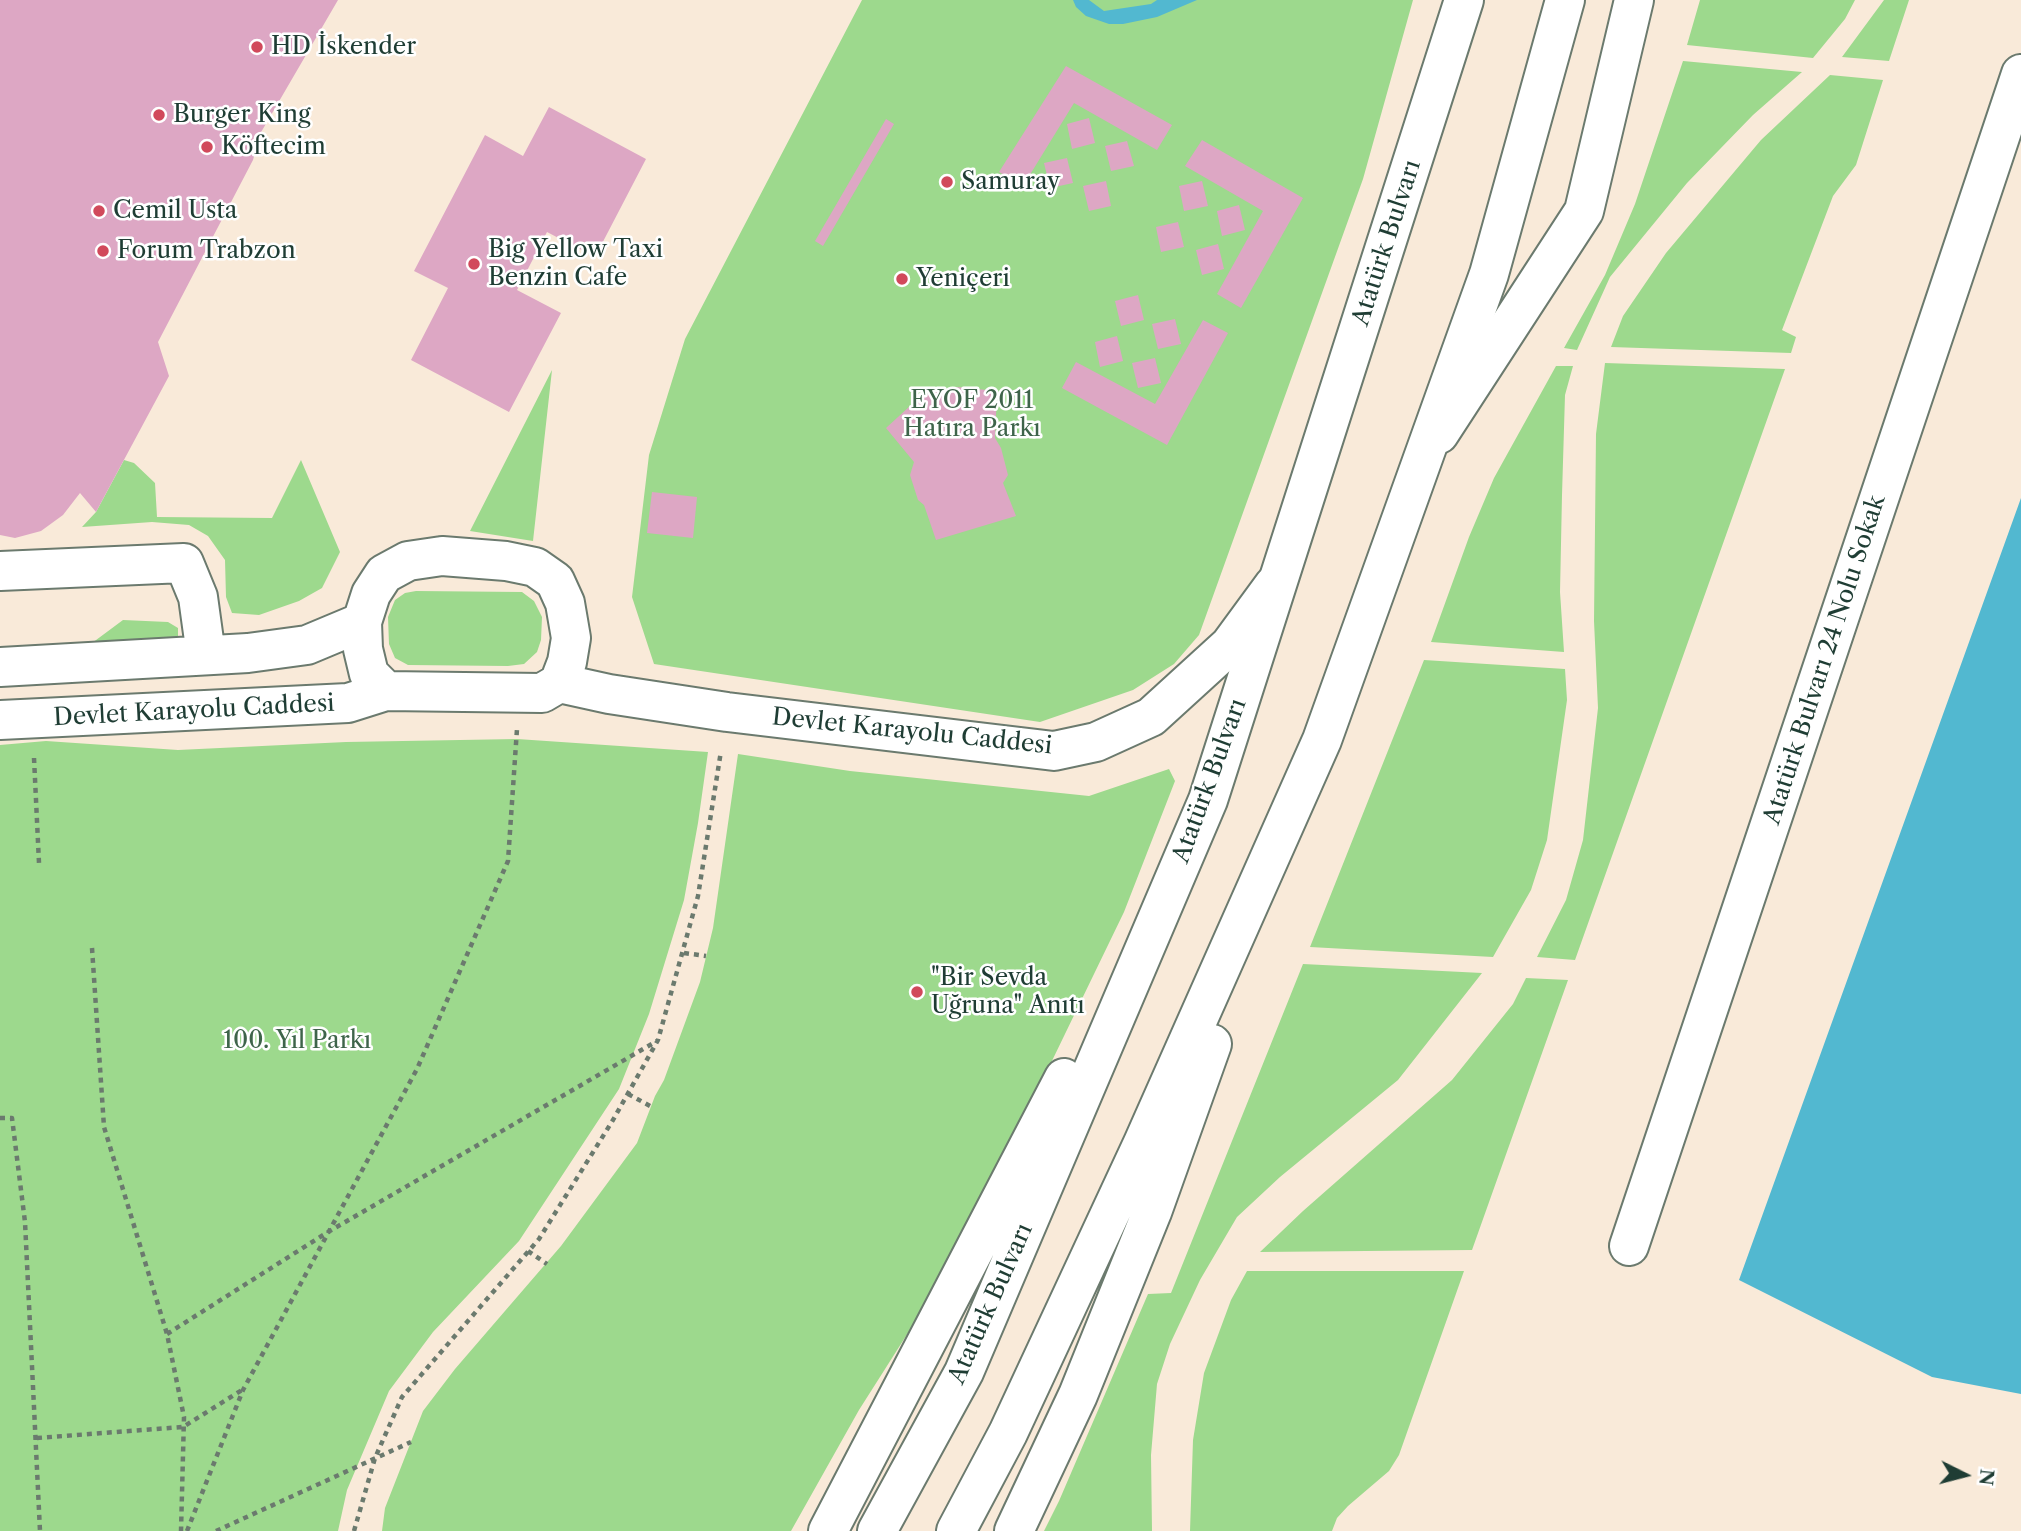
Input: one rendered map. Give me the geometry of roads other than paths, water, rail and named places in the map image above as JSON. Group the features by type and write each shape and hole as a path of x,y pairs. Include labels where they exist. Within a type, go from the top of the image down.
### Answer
{"main road":[{"name":"Atatürk Bulvarı","path":"877,1531 964,1372 1208,800 1464,0"},
{"path":"1014,1531 1078,1395 1152,1212 1322,740 1489,274 1565,0"},
{"path":"1423,459 1584,211 1634,0"},
{"name":"Atatürk Bulvarı 24 Nolu Sokak","path":"1629,1246 2021,74"},
{"path":"386,691 369,674 363,649 362,622 371,594 384,574 408,561 442,556 506,561 535,567 555,581 565,603 570,638 567,662 559,683"},
{"path":"0,571 184,563 198,597 206,655"},
{"name":"Devlet Karayolu Caddesi","path":"16,720 348,703 386,691 542,693 559,683 609,694 727,712 1054,751 1096,742 1151,717 1230,645 1282,575"},
{"path":"0,667 248,653 307,645 362,622"},
{"path":"956,1531 1008,1433 1137,1156 1322,740"},
{"path":"828,1531 1208,800"}],"water":[{"path":"1073,0 1089,0 1104,11 1151,4 1157,0 1197,0 1157,17 1109,24 1086,16"},
{"path":"2021,498 2021,1394 1932,1377 1739,1280"}],"place":[{"name":"HD İskender","path":"257,47"},
{"name":"Burger King","path":"159,115"},
{"name":"Köftecim","path":"207,147"},
{"name":"Samuray","path":"947,182"},
{"name":"Cemil Usta","path":"99,211"},
{"name":"Forum Trabzon","path":"103,251"},
{"name":"Big Yellow Taxi Benzin Cafe","path":"474,264"},
{"name":"Yeniçeri","path":"902,279"},
{"name":"\"Bir Sevda Uğruna\" Anıtı","path":"917,992"}],"park label":[{"name":"EYOF 2011 Hatıra Parkı","path":"972,415"},
{"name":"100. Yıl Parkı","path":"297,1041"}]}
